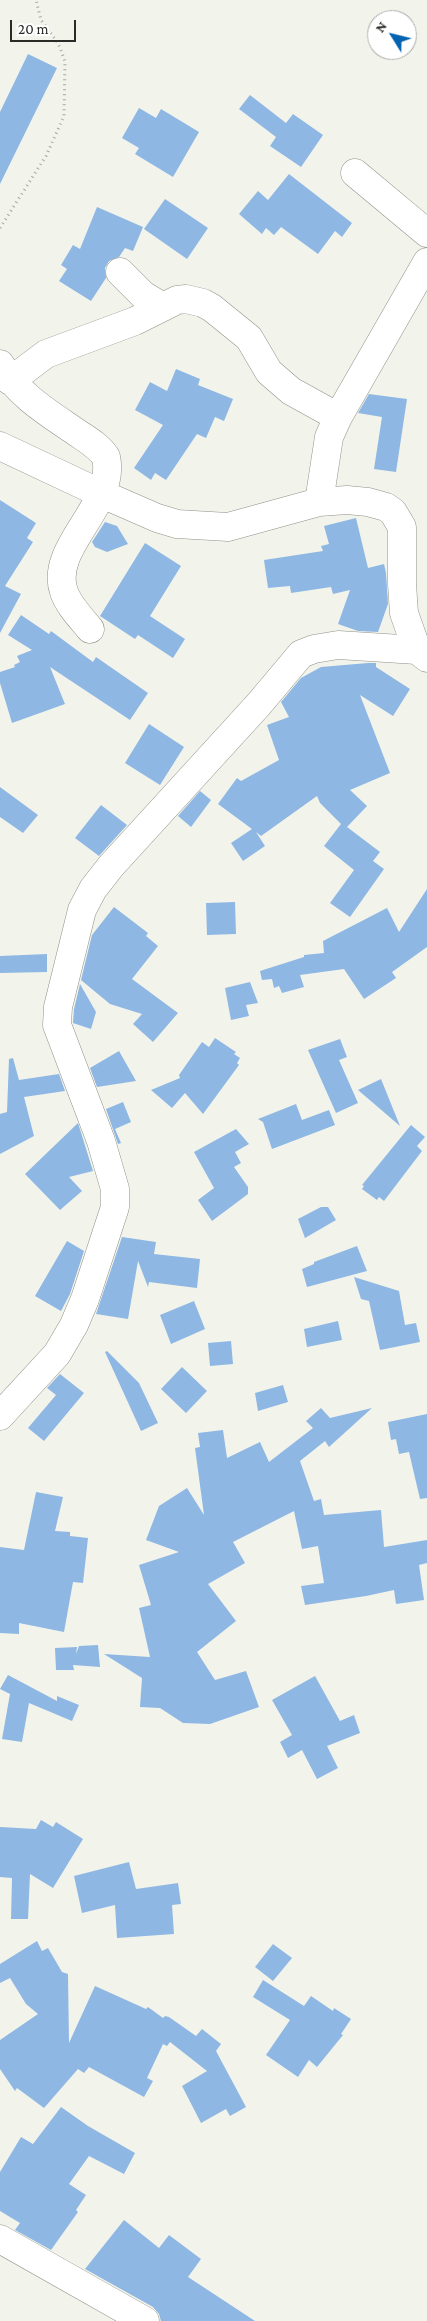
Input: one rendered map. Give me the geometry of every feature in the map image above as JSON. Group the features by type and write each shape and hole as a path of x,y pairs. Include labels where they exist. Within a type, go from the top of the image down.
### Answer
{"street":[{"path":"355,172 427,233"},
{"path":"319,502 329,438 338,417 427,262"},
{"path":"120,272 143,295 163,307"},
{"path":"90,629 66,598 63,590 63,568 67,554 102,494 106,468 104,454 27,397 5,373 46,354 126,325 181,299 207,305 249,338 269,372 290,391 338,417"},
{"path":"0,446 102,494 157,518 177,524 215,528 238,525 319,502 347,500 381,505 397,518 403,530 402,600 408,629 422,654"},
{"path":"0,1416 57,1354 74,1326 85,1299 115,1207 115,1189 100,1141 57,1025 58,1007 77,930 82,910 89,896 112,866 259,704 301,654 314,649 338,645 422,654"},
{"path":"0,2239 145,2321"}],"path":[{"path":"0,228 46,156 64,116 65,61 58,43 41,20 36,0"}],"building":[{"path":"28,54 57,68 0,184 0,112"},
{"path":"250,95 286,123 293,114 323,135 301,167 270,146 276,137 239,109"},
{"path":"139,108 156,118 161,109 199,132 173,177 135,154 139,148 122,138"},
{"path":"289,174 352,223 342,237 335,231 318,254 281,227 274,235 266,228 262,234 239,214 258,191 268,200"},
{"path":"165,199 208,228 187,259 144,229"},
{"path":"97,207 143,227 133,251 125,248 119,257 109,261 105,268 106,278 91,301 59,281 67,269 61,265 73,245 80,249"},
{"path":"176,369 200,379 198,385 233,399 224,421 215,417 206,438 197,434 166,480 155,473 151,480 134,468 163,425 135,410 150,382 167,391"},
{"path":"369,394 407,399 396,472 374,469 382,417 358,413"},
{"path":"0,500 36,523 27,538 33,542 5,586 21,594 0,633"},
{"path":"356,518 368,568 384,564 386,573 388,604 378,632 358,631 338,624 350,590 333,594 331,587 291,593 290,586 268,588 264,560 323,551 321,546 329,544 324,526"},
{"path":"105,522 117,526 128,544 107,552 95,547 92,542"},
{"path":"145,543 181,566 150,616 185,639 173,658 138,635 135,639 100,616"},
{"path":"21,615 49,634 51,631 93,662 96,657 148,693 130,720 50,667 65,704 12,723 0,683 0,672 15,667 14,665 20,662 17,656 32,650 8,635"},
{"path":"376,663 376,667 410,689 393,716 360,695 390,773 350,790 367,806 347,827 380,852 373,861 384,869 350,917 330,903 354,870 324,846 341,824 320,803 317,796 261,836 256,832 265,846 243,861 231,843 252,829 218,804 237,778 241,781 279,760 267,725 289,717 281,702 301,678 321,667"},
{"path":"149,724 184,747 160,785 125,763"},
{"path":"0,787 38,815 23,833 0,817"},
{"path":"200,791 211,800 191,827 178,816"},
{"path":"101,805 127,825 99,856 75,838"},
{"path":"427,889 427,947 392,972 396,978 364,999 344,969 300,975 304,987 282,993 279,986 274,988 272,979 262,980 260,971 304,957 304,955 324,953 323,941 387,908 399,932"},
{"path":"235,902 236,934 207,935 206,903"},
{"path":"114,907 148,933 146,936 158,946 132,979 178,1013 153,1042 133,1024 142,1014 110,1004 81,980 92,935"},
{"path":"47,954 47,972 0,973 0,956"},
{"path":"250,982 258,1003 246,1005 249,1016 231,1020 225,988"},
{"path":"80,984 96,1012 91,1029 73,1023"},
{"path":"215,1038 236,1052 234,1054 240,1058 237,1063 239,1065 203,1114 185,1093 172,1108 151,1090 180,1078 179,1075 202,1042 209,1047"},
{"path":"340,1039 347,1057 339,1060 358,1103 336,1113 308,1050"},
{"path":"119,1051 136,1081 97,1087 90,1068"},
{"path":"13,1058 19,1080 59,1074 65,1091 24,1097 34,1136 0,1154 0,1114 7,1112 9,1059"},
{"path":"381,1079 400,1126 358,1090"},
{"path":"123,1102 131,1122 115,1129 121,1143 118,1144 106,1109"},
{"path":"296,1104 302,1120 329,1110 335,1125 272,1149 263,1122 258,1119"},
{"path":"78,1123 93,1171 69,1177 82,1191 60,1210 25,1174"},
{"path":"411,1125 425,1137 417,1146 422,1151 384,1201 379,1197 377,1200 362,1189 364,1186 362,1185"},
{"path":"236,1129 249,1144 235,1152 241,1163 234,1167 248,1187 248,1194 212,1221 198,1200 214,1188 194,1152"},
{"path":"321,1207 328,1207 336,1220 305,1238 298,1219"},
{"path":"122,1237 156,1242 154,1254 200,1259 197,1288 149,1282 148,1287 138,1261 128,1319 96,1314"},
{"path":"67,1241 84,1251 70,1294 61,1311 35,1296"},
{"path":"357,1246 367,1271 307,1287 302,1269 314,1264 314,1262"},
{"path":"354,1277 399,1291 405,1325 416,1323 420,1342 380,1350 369,1301 361,1299"},
{"path":"194,1301 205,1329 171,1344 160,1315"},
{"path":"338,1321 342,1340 307,1347 304,1329"},
{"path":"231,1341 233,1364 210,1366 208,1343"},
{"path":"107,1351 139,1383 158,1423 141,1431 105,1352"},
{"path":"182,1367 207,1391 186,1413 161,1389"},
{"path":"60,1374 84,1393 44,1441 28,1428 56,1395 47,1388"},
{"path":"283,1385 288,1402 258,1411 255,1393"},
{"path":"321,1408 330,1418 372,1408 329,1447 325,1441 300,1461 314,1501 321,1499 324,1515 381,1510 384,1547 427,1540 427,1563 419,1565 424,1600 396,1604 394,1590 305,1605 301,1586 324,1583 318,1546 302,1549 294,1511 233,1542 245,1563 208,1584 236,1621 197,1652 215,1680 246,1671 259,1707 210,1724 183,1723 160,1708 140,1707 142,1678 104,1654 150,1657 139,1608 151,1605 139,1565 179,1552 146,1540 159,1506 187,1488 204,1515 195,1448 200,1447 198,1433 223,1430 227,1458 260,1442 269,1462 313,1428 306,1421"},
{"path":"427,1414 427,1498 420,1499 409,1452 399,1454 396,1439 391,1440 388,1422"},
{"path":"36,1492 63,1497 55,1531 70,1532 70,1536 88,1538 83,1583 73,1582 64,1632 19,1623 19,1634 0,1633 0,1547 24,1550"},
{"path":"98,1645 100,1667 73,1665 74,1670 56,1670 55,1648 77,1647 76,1654 79,1646"},
{"path":"8,1675 57,1701 57,1696 79,1705 72,1721 29,1703 22,1742 2,1739 10,1694 0,1689"},
{"path":"315,1676 340,1721 354,1715 360,1733 327,1746 338,1768 317,1779 302,1750 288,1758 280,1742 292,1735 272,1700"},
{"path":"41,1820 53,1827 56,1822 83,1839 53,1888 30,1874 28,1919 11,1919 12,1878 0,1877 0,1827 36,1829"},
{"path":"129,1862 136,1889 178,1883 181,1904 172,1905 174,1934 117,1938 115,1905 82,1913 74,1876"},
{"path":"37,1941 42,1951 48,1948 62,1972 68,1974 69,2043 95,1986 146,2009 148,2007 163,2018 165,2016 169,2017 196,2036 202,2029 221,2044 216,2051 246,2107 230,2116 226,2109 201,2123 182,2086 207,2071 170,2042 167,2046 163,2044 147,2078 153,2081 144,2097 89,2067 84,2073 78,2069 44,2108 17,2088 15,2091 0,2069 0,2040 38,2014 26,2004 10,1978 0,1983 0,1964"},
{"path":"273,1944 292,1958 273,1981 255,1967"},
{"path":"263,1980 304,2006 311,1996 333,2011 334,2008 351,2019 341,2034 343,2035 317,2067 309,2060 298,2077 266,2055 290,2020 253,1997"},
{"path":"61,2107 88,2126 135,2153 124,2174 89,2156 69,2184 86,2195 76,2210 78,2212 51,2250 15,2230 20,2223 0,2211 0,2172 21,2137 33,2144"},
{"path":"124,2220 159,2248 169,2235 201,2259 188,2277 255,2321 161,2321 159,2314 153,2307 85,2269"}]}
